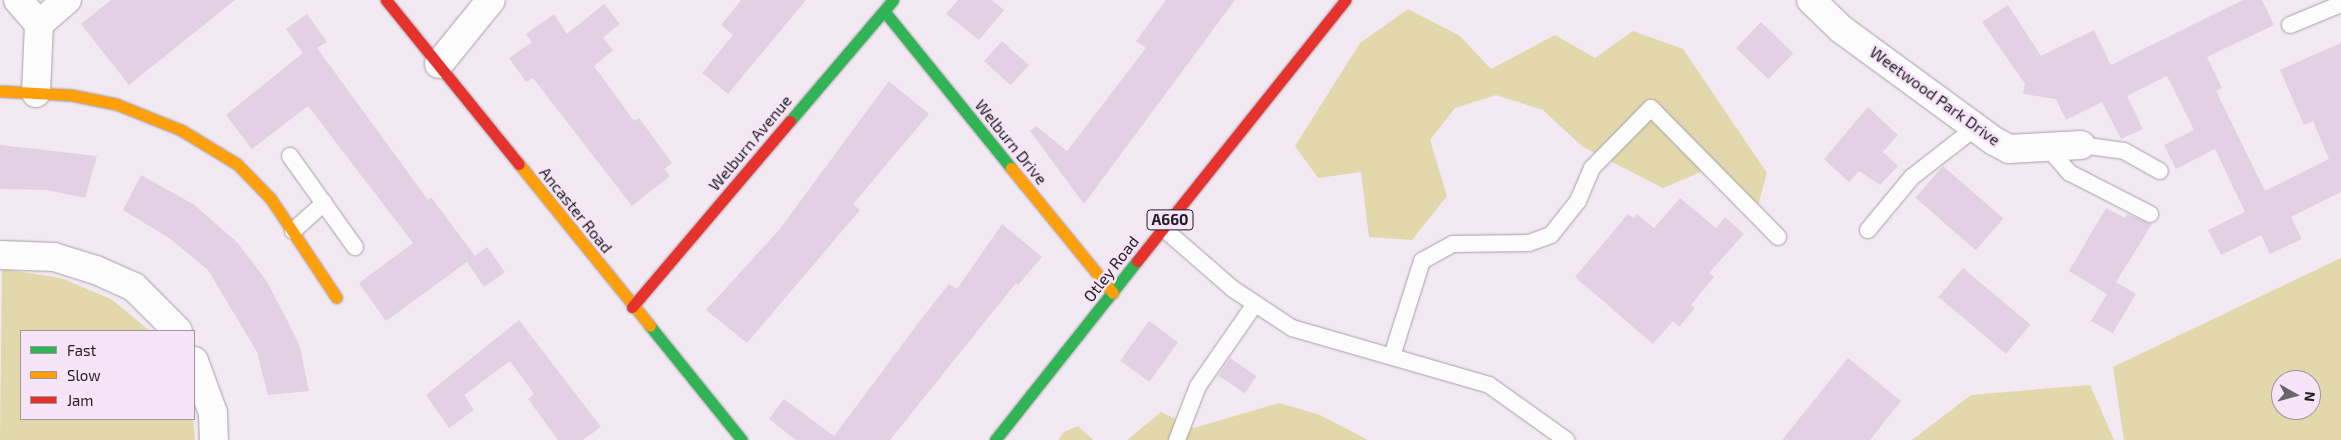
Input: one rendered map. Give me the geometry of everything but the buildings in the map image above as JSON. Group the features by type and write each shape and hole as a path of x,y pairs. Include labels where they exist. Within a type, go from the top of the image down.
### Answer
{"main road":[{"name":"Ancaster Road","path":"386,0 632,307 742,440"},
{"name":"Welburn Avenue","path":"632,307 893,0"},
{"name":"Otley Road","path":"995,440 1344,0"},
{"name":"Welburn Drive","path":"884,11 1113,293"},
{"path":"0,91 36,93 116,104 181,130 237,164 271,198 336,298"}],"street":[{"path":"18,0 39,24 36,93"},
{"path":"39,24 68,0"},
{"path":"439,64 491,0"},
{"name":"Weetwood Park Drive","path":"1811,0 1829,20 1962,114 1975,128 2009,149 2081,145"},
{"path":"0,255 54,257 96,270 134,287 177,330"},
{"path":"195,364 213,413 214,440"}],"lane":[{"path":"2290,25 2341,4"},
{"path":"1392,356 1422,260 1453,244 1529,243 1551,236 1578,201 1592,168 1651,108 1778,237"},
{"path":"1868,230 1912,177 1975,128"},
{"name":"Weetwood Park Drive","path":"2081,145 2124,152 2160,172"},
{"path":"2048,148 2070,173 2150,214"},
{"path":"290,156 355,247"},
{"path":"293,231 324,203"},
{"path":"1164,228 1255,304 1292,328 1488,385 1566,440"},
{"path":"1177,440 1198,386 1255,304"}],"shaded area":[{"path":"1408,9 1460,36 1491,69 1555,35 1595,58 1633,31 1683,49 1767,173 1758,205 1701,172 1663,188 1583,147 1543,110 1496,95 1455,108 1430,140 1447,196 1412,240 1369,237 1361,172 1318,178 1295,146 1360,43"},
{"path":"2341,258 2341,440 2124,440 2113,367"},
{"path":"2,269 61,278 111,299 149,330 20,330 20,420 193,420 195,440 0,440"},
{"path":"2090,385 2114,440 1912,440 1971,395"},
{"path":"1279,403 1320,415 1368,440 1127,440 1161,412 1194,428"},
{"path":"1078,426 1093,440 1058,440 1064,432"}],"traffic: fast":[{"path":"790,121 893,0"},
{"path":"884,11 1011,168"},
{"path":"995,440 1137,261"},
{"path":"650,326 742,440"}],"traffic: slow":[{"path":"0,91 71,95 116,104 181,130 237,164 271,199 336,297"},
{"path":"519,164 650,326"},
{"path":"1011,168 1113,293"}],"traffic: jam":[{"path":"386,0 519,164"},
{"path":"1137,261 1345,0"},
{"path":"632,307 790,121"}]}
